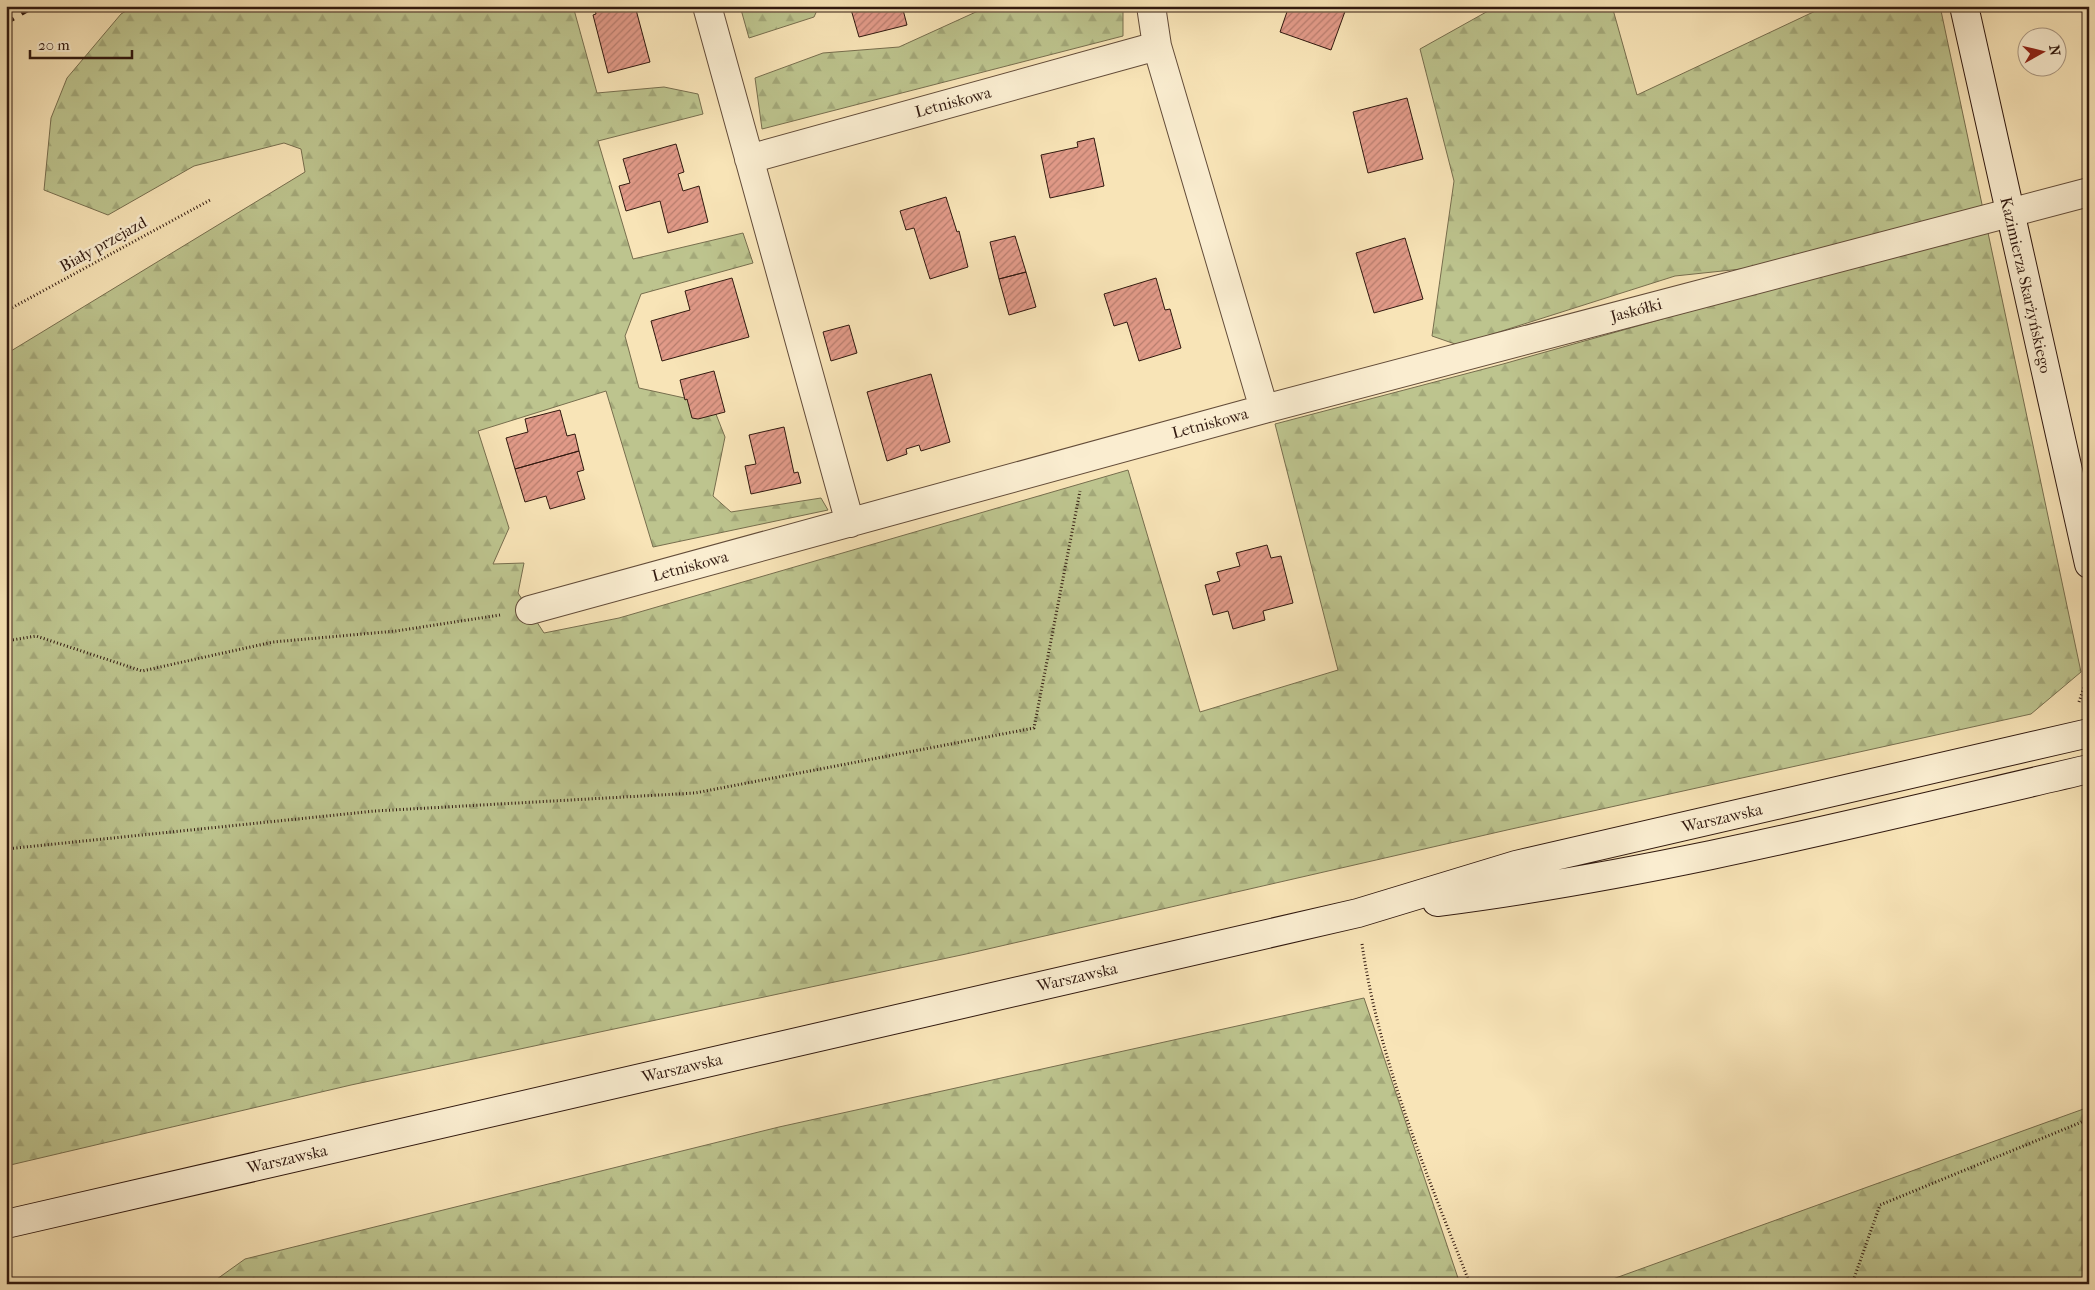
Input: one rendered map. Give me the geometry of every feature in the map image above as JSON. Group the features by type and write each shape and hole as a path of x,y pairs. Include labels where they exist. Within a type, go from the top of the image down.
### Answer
{"street":[{"path":"707,6 850,523"},
{"name":"Letniskowa","path":"530,610 1264,409 1157,46 1151,6"},
{"name":"Kazimierza Skarżyńskiego","path":"1964,6 2089,564"},
{"name":"Letniskowa","path":"749,159 1157,46"},
{"name":"Jaskółki","path":"1264,409 2009,211 2089,192"},
{"name":"Warszawska","path":"6,1224 1358,912 1516,865 2089,734"},
{"name":"Warszawska","path":"1358,912 1523,891 1682,862 2089,769"}],"path":[{"name":"Biały przejazd","path":"6,311 212,199"},
{"path":"6,849 375,811 694,793 1034,728 1087,456"},
{"path":"6,640 36,636 142,671 273,642 396,631 530,610"},
{"path":"2077,705 2082,697 2087,678 2084,654"},
{"path":"1358,912 1368,985 1409,1126 1470,1284"},
{"path":"1852,1284 1880,1205 2089,1120"}],"green space":[{"path":"134,6 573,6 597,93 664,87 698,94 703,114 598,141 633,259 743,233 753,263 641,294 625,336 639,388 712,404 725,437 713,496 731,512 821,498 828,510 653,547 606,391 478,431 509,528 493,564 524,563 518,593 544,633 619,618 1128,470 1200,712 1338,670 1275,424 1503,364 1786,284 1779,265 1675,276 1458,345 1432,336 1454,181 1420,49 1497,6 1612,6 1637,95 1826,6 1940,6 2081,672 2031,714 1507,830 966,954 351,1085 6,1166 6,354 305,172 301,149 284,143 194,166 108,215 44,190 51,118 67,78 121,14"},
{"path":"740,6 819,6 814,17 749,38"},
{"path":"989,6 1123,6 1123,36 762,129 755,78 823,53 899,47"},
{"path":"1364,998 1460,1284 210,1284 245,1259 779,1127"},
{"path":"2089,1107 2089,1284 1599,1284"}],"building":[{"path":"594,6 635,6 650,62 608,73 593,15 596,14"},
{"path":"850,6 902,6 907,25 859,37"},
{"path":"1289,6 1347,6 1331,50 1280,32"},
{"path":"1407,98 1423,159 1368,173 1353,112"},
{"path":"1094,138 1104,186 1050,198 1041,155 1078,147 1077,142"},
{"path":"676,144 684,172 678,174 683,191 699,186 708,222 668,233 660,201 626,211 619,186 630,183 623,159"},
{"path":"946,197 957,232 959,231 968,267 930,279 914,228 906,230 900,211"},
{"path":"1015,236 1026,272 999,279 990,242"},
{"path":"1405,238 1423,299 1374,313 1356,253"},
{"path":"1026,272 1036,307 1009,315 999,279"},
{"path":"732,278 749,337 662,361 651,321 690,310 685,291"},
{"path":"1156,278 1165,310 1170,309 1181,348 1139,361 1127,322 1114,326 1104,294"},
{"path":"849,325 857,353 831,361 823,332"},
{"path":"714,371 725,412 698,419 692,418 680,380"},
{"path":"931,374 950,442 921,451 919,445 906,449 907,454 887,461 867,392"},
{"path":"560,410 567,436 575,434 579,451 515,469 506,438 528,432 525,419"},
{"path":"784,427 794,473 798,472 801,483 751,494 745,466 756,464 749,435"},
{"path":"579,451 584,470 577,472 585,499 550,509 546,496 525,502 515,469"},
{"path":"1267,545 1271,558 1281,556 1293,603 1263,611 1265,620 1233,629 1228,611 1213,615 1205,585 1220,581 1217,572 1240,566 1236,553"}],"railway":[{"path":"6,23 35,6"}]}
